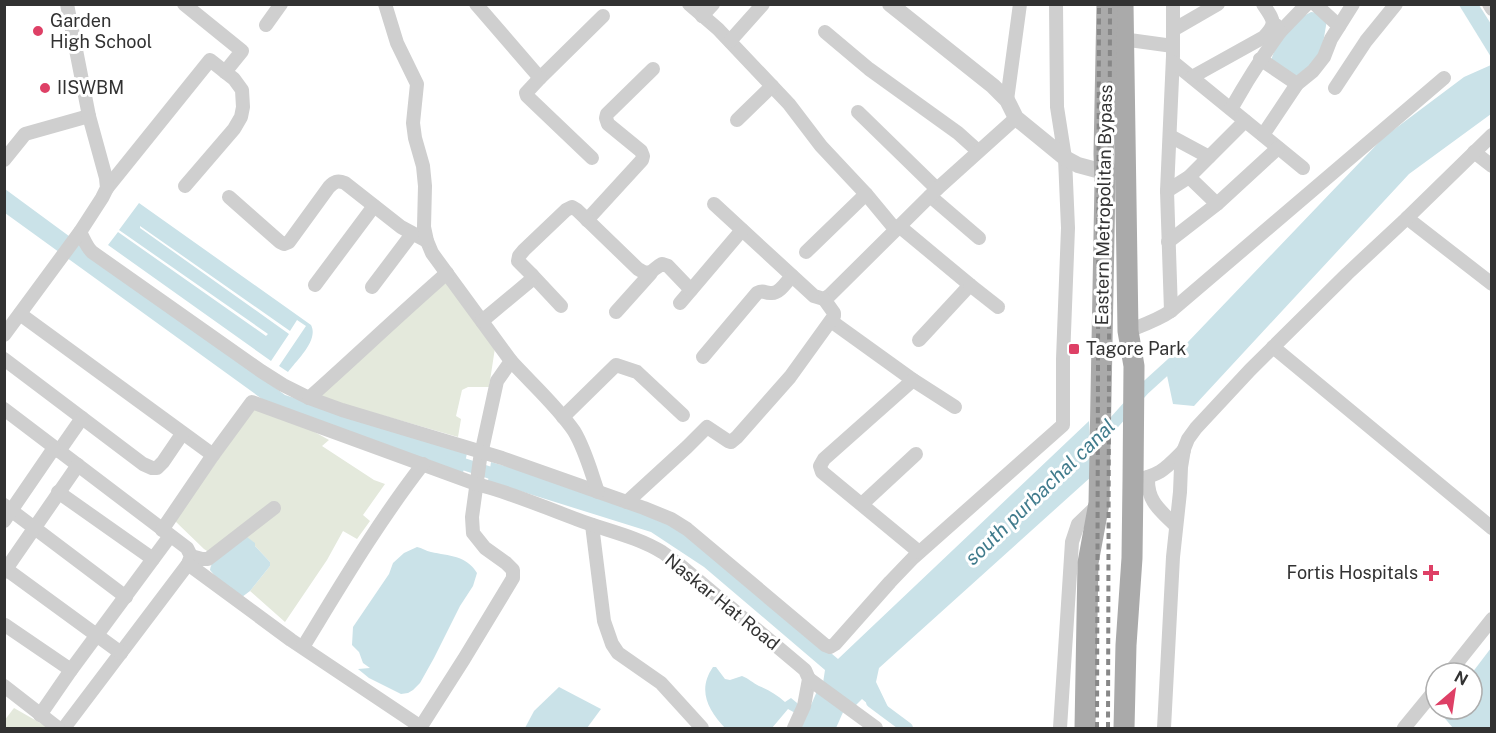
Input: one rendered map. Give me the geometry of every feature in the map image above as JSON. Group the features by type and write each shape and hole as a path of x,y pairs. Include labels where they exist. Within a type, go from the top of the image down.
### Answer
{"main road":[{"name":"Eastern Metropolitan Bypass","path":"1084,729 1088,564 1099,503 1111,175 1107,4"},
{"path":"1123,4 1111,175 1137,328 1134,366 1141,479 1132,558 1126,645 1124,729"}],"street":[{"path":"66,4 88,116 107,188"},
{"path":"184,4 242,51 225,72"},
{"path":"266,25 281,4"},
{"path":"385,4 397,43 417,84 413,123 423,166 424,227 427,241 432,252 511,361 563,417 582,446 598,492"},
{"path":"476,4 540,78"},
{"path":"689,4 730,41 772,86 821,146 897,227 998,307"},
{"path":"702,16 713,4"},
{"path":"730,41 763,4"},
{"path":"1008,100 1020,4"},
{"path":"77,235 85,240 92,252 261,371 309,398 481,455 502,458 659,513 687,529 830,647 836,644 919,552 1063,424 1063,331 1068,228 1065,158 1057,107 1056,4"},
{"path":"1166,314 1173,4"},
{"path":"1173,30 1218,4"},
{"path":"1263,4 1277,26"},
{"path":"1192,77 1264,37 1272,28 1307,4"},
{"path":"1315,4 1339,26"},
{"path":"1263,135 1297,84 1313,71 1324,57 1331,39 1353,4"},
{"path":"1335,88 1376,27 1396,4"},
{"path":"1489,4 1491,9"},
{"path":"893,5 993,86 1008,100 1016,118 1065,158 1078,165 1111,175"},
{"path":"592,158 526,96 528,90 603,16"},
{"path":"1231,109 1277,26"},
{"path":"825,32 869,69 978,151"},
{"path":"1122,39 1173,46"},
{"path":"1260,59 1297,84"},
{"path":"4,335 77,235 107,188 210,60 234,79 242,90 241,117 234,129 184,186"},
{"path":"1173,62 1303,168"},
{"path":"587,220 642,160 641,152 608,124 606,118 653,69"},
{"path":"1137,328 1166,314 1444,78"},
{"path":"737,120 772,86"},
{"path":"858,112 979,238"},
{"path":"4,160 25,134 88,116"},
{"path":"824,300 933,192 1016,118"},
{"path":"1167,191 1190,177 1245,121"},
{"path":"1164,729 1173,557 1181,467 1188,439 1250,370 1491,135"},
{"path":"1170,136 1209,157"},
{"path":"1168,242 1217,204 1278,148"},
{"path":"1474,152 1491,166"},
{"path":"1190,177 1217,204"},
{"path":"229,197 284,244 289,242 334,182 339,181 345,183 401,227 427,241"},
{"path":"806,252 866,194"},
{"path":"627,502 707,426 731,442 783,385 834,316 824,300 814,296 714,204"},
{"path":"315,285 374,206"},
{"path":"561,306 518,261 524,250 572,207 639,269 645,273 651,273"},
{"path":"1407,218 1491,284"},
{"path":"680,303 742,230"},
{"path":"372,287 412,234"},
{"path":"616,312 662,264 668,266 691,290"},
{"path":"309,398 447,273"},
{"path":"482,321 530,281 532,275"},
{"path":"703,357 757,293 762,291 774,293 792,276"},
{"path":"919,340 970,285"},
{"path":"20,314 213,455 166,533 153,560 40,715"},
{"path":"831,321 955,407"},
{"path":"1273,347 1491,528"},
{"path":"4,359 143,464 152,468 157,468 163,462 182,434"},
{"path":"4,410 187,548 189,560 303,647 420,728 513,578 513,570 485,548 473,533 472,517 476,481 496,381 511,361"},
{"path":"563,417 616,365 637,372 683,415"},
{"path":"914,380 824,459 819,466 822,472 919,552"},
{"name":"Naskar Hat Road","path":"213,455 252,402 646,544 661,551 680,565 805,670 809,679 876,729"},
{"path":"82,418 7,512 34,527 126,597"},
{"path":"1176,526 1151,499 1141,479 1165,469 1184,449"},
{"path":"862,504 916,454"},
{"path":"303,647 394,502 423,464"},
{"path":"78,465 5,571 121,653"},
{"path":"58,492 153,560"},
{"path":"1060,729 1072,542 1078,524 1099,503"},
{"path":"64,729 189,560 208,559 274,508"},
{"path":"592,525 604,621 612,644 618,653 661,683 702,729"},
{"path":"1458,661 1491,619"},
{"path":"5,625 71,670"},
{"path":"794,729 804,706 809,679"},
{"path":"7,694 58,729"},
{"path":"1404,729 1424,704"}],"shaded area":[{"path":"446,280 495,348 489,387 468,387 462,390 456,416 461,419 458,437 319,397"},
{"path":"259,401 329,440 322,446 374,480 385,484 363,515 370,521 357,539 343,531 327,560 285,622 250,591 270,566 270,562 255,546 255,543 218,558 204,549 175,521"},
{"path":"14,708 49,728 5,728 4,721"}],"water":[{"path":"1459,5 1479,5 1491,24 1491,57"},
{"path":"1311,12 1319,13 1327,20 1322,49 1299,81 1271,62 1272,56 1288,31 1302,17"},
{"path":"1491,65 1491,114 1409,174 1194,406 1173,404 1165,366 1384,137 1464,77"},
{"path":"5,189 285,395 467,453 463,473 269,404 5,213"},
{"path":"139,203 311,325 313,331 310,343 288,372 279,366 306,326 297,320 290,331 140,226 289,334 271,361 108,245 118,232 266,336 268,334 119,230"},
{"path":"1089,421 1092,476 879,668 876,682 888,707 883,717 862,699 854,707 823,683 825,670 704,567 651,532 488,481 491,462 648,508 684,529 838,659"},
{"path":"247,537 255,543 255,546 270,562 270,566 250,591 242,597 210,570 219,555"},
{"path":"417,547 462,560 473,567 477,573 473,586 460,606 420,683 408,693 401,694 369,678 358,669 370,668 363,663 359,652 352,645 353,627 389,574 393,563 404,553"},
{"path":"1491,648 1491,728 1453,728 1447,721 1484,721 1484,661 1481,661"},
{"path":"713,667 716,667 725,679 730,680 742,676 785,702 791,698 802,707 797,714 788,709 772,728 725,728 710,707 705,692 708,675"},
{"path":"559,687 601,709 587,728 525,728 534,711"},
{"path":"818,689 844,710 836,728 801,728"}],"waterway":[{"name":"south purbachal canal","path":"1102,436 1144,389 1177,359"},
{"path":"451,460 503,477"},
{"path":"872,702 907,728"}],"railway":[{"path":"1097,728 1099,4"},
{"path":"1108,728 1110,4"}],"place":[{"name":"Garden High School","path":"38,31"},
{"name":"IISWBM","path":"45,88"},
{"name":"Tagore Park","path":"1074,349"},
{"name":"Fortis Hospitals","path":"1431,573"}]}
